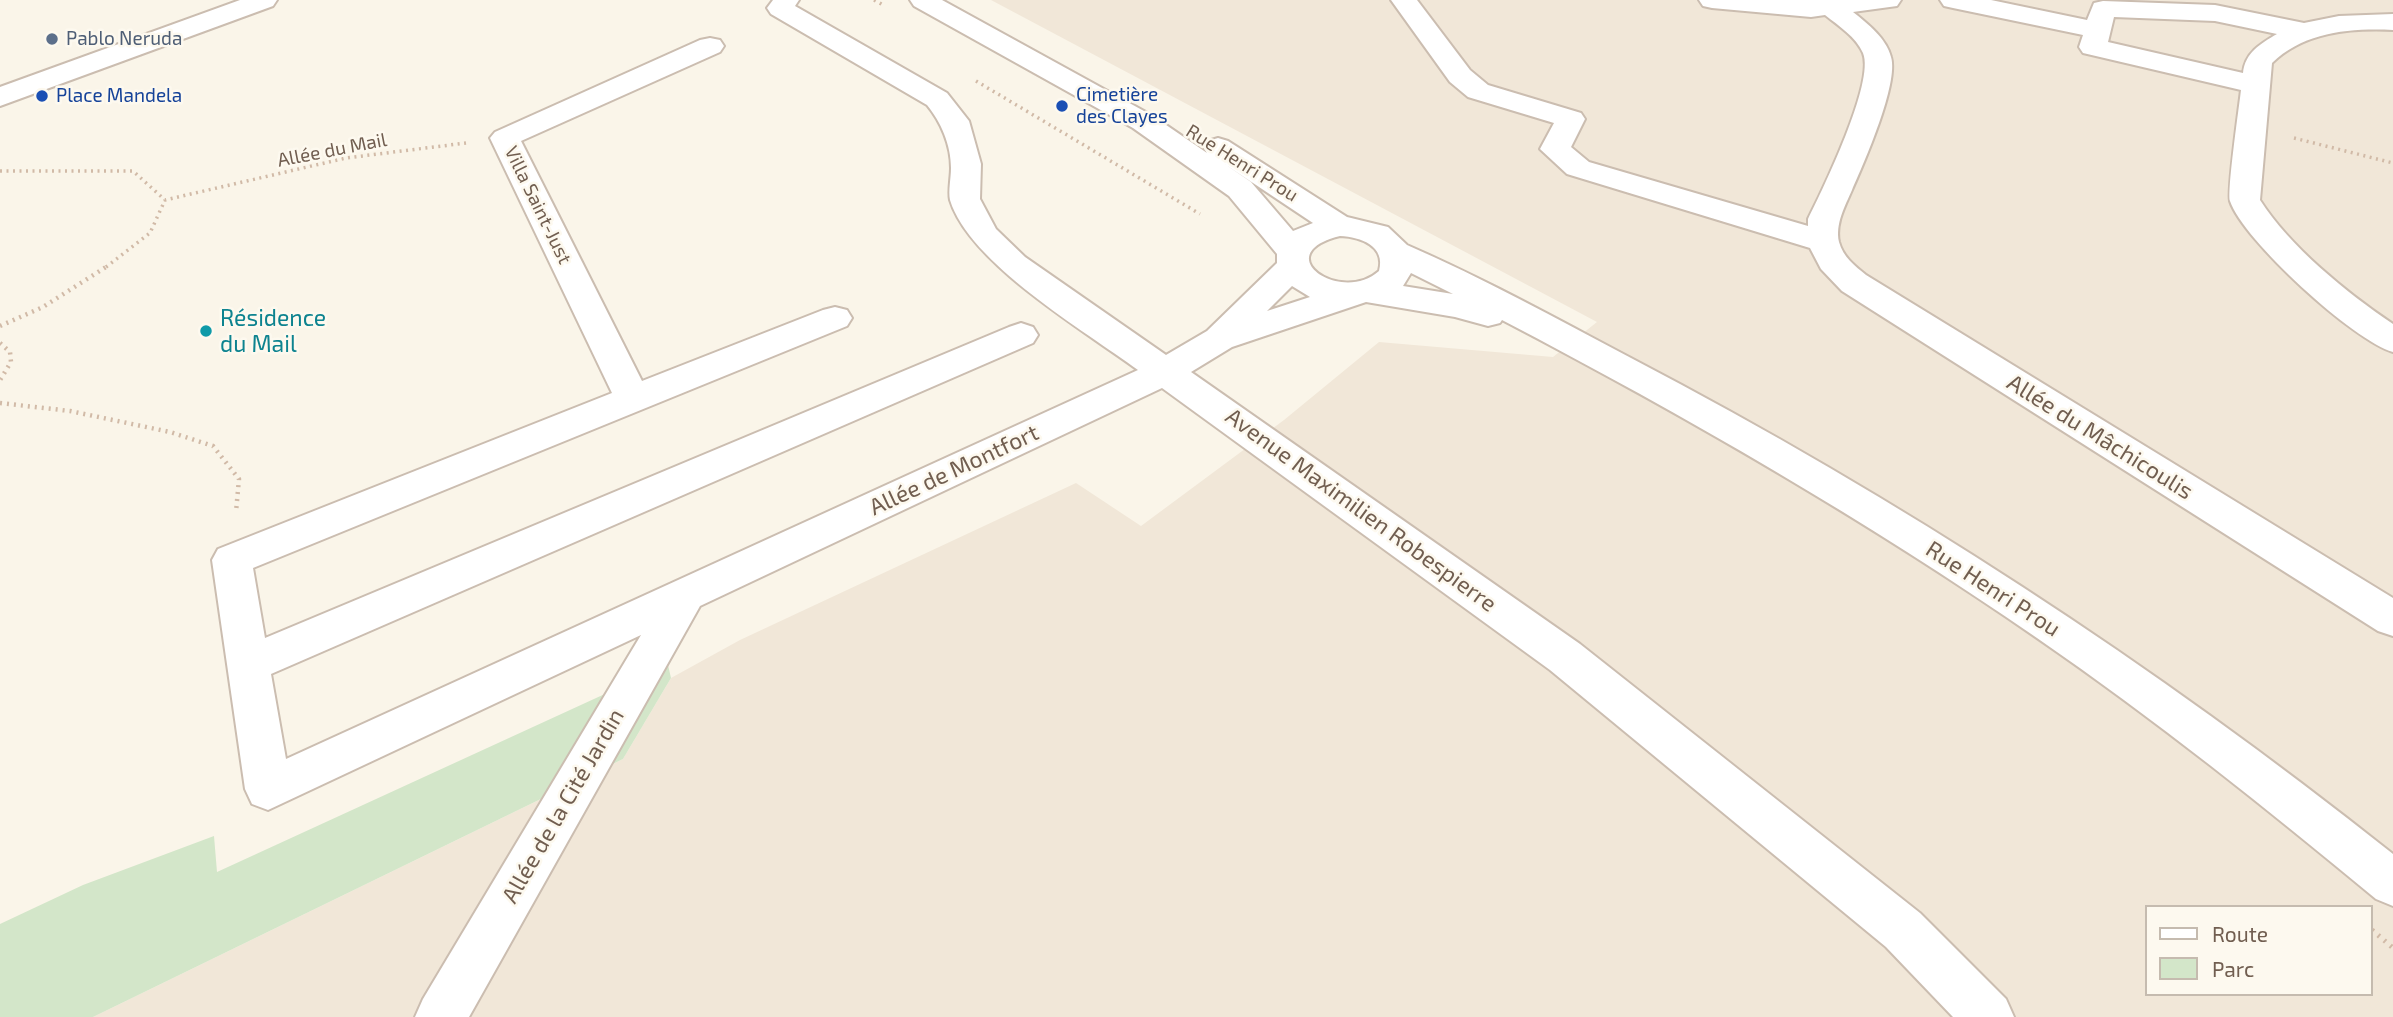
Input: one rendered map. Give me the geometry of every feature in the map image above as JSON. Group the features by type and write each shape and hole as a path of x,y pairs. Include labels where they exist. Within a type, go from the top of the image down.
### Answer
{"street":[{"path":"0,97 264,0"},
{"name":"Avenue Maximilien Robespierre","path":"786,0 780,8 937,99 955,121 966,164 965,198 982,234 1014,264 1565,657 1903,930 1988,1017"},
{"name":"Rue Henri Prou","path":"923,0 1143,122 1240,189 1292,259"},
{"name":"Rue Henri Prou","path":"959,0 1241,160 1340,226"},
{"path":"1404,0 1460,76 1478,91 1571,119 1555,149 1578,169 1822,241 1824,219 1855,151 1880,70 1877,54 1863,33 1827,4"},
{"path":"1712,0 1811,9 1827,4 1888,0"},
{"path":"1953,0 2098,30"},
{"path":"2257,85 2094,47 2103,9 2215,13 2307,32"},
{"path":"2393,22 2343,21 2307,32 2268,49 2258,61 2245,200 2260,224 2300,265 2351,312 2393,340"},
{"name":"Villa Saint-Just","path":"633,399 505,138 710,46"},
{"path":"1340,226 1369,230 1391,244 1397,253 1399,265 1395,276 1384,286 1360,294 1335,294 1308,284 1292,259 1298,241 1309,233 1340,226"},
{"name":"Allée du Mâchicoulis","path":"1822,241 1832,262 1854,284 2393,619"},
{"name":"Rue Henri Prou","path":"1397,253 1660,388 1839,491 2052,626 2204,735 2393,883"},
{"name":"Allée de Montfort","path":"1219,339 1292,259"},
{"name":"Rue Henri Prou","path":"1360,294 1456,306 1564,337"},
{"name":"Allée de Montfort","path":"249,664 268,789 1167,371 1219,339 1360,294"},
{"path":"835,318 232,560 249,664 1021,335"},
{"name":"Allée de la Cité Jardin","path":"441,1017 685,595"}],"path":[{"path":"972,79 1201,215"},
{"path":"2253,128 2393,163"},
{"name":"Allée du Mail","path":"165,200 346,158 505,138"},
{"path":"0,171 133,171 165,200 150,233 114,262 43,307 0,327"},
{"path":"0,343 10,352 11,362 0,380"},
{"path":"0,403 95,416 170,432 213,446 239,479 232,560"},
{"path":"2372,931 2393,948"}],"shaded area":[{"path":"991,0 2393,0 2393,1017 93,1017 623,759 671,678 740,640 1076,483 1141,526 1284,420 1379,342 1553,357 1597,322"}],"green space":[{"path":"668,665 671,678 623,759 93,1017 0,1017 0,924 83,885 214,836 217,872"}],"place":[{"name":"Pablo Neruda","path":"52,39"},
{"name":"Place Mandela","path":"42,96"},
{"name":"Cimetière des Clayes","path":"1062,106"},
{"name":"Résidence du Mail","path":"206,331"}]}
